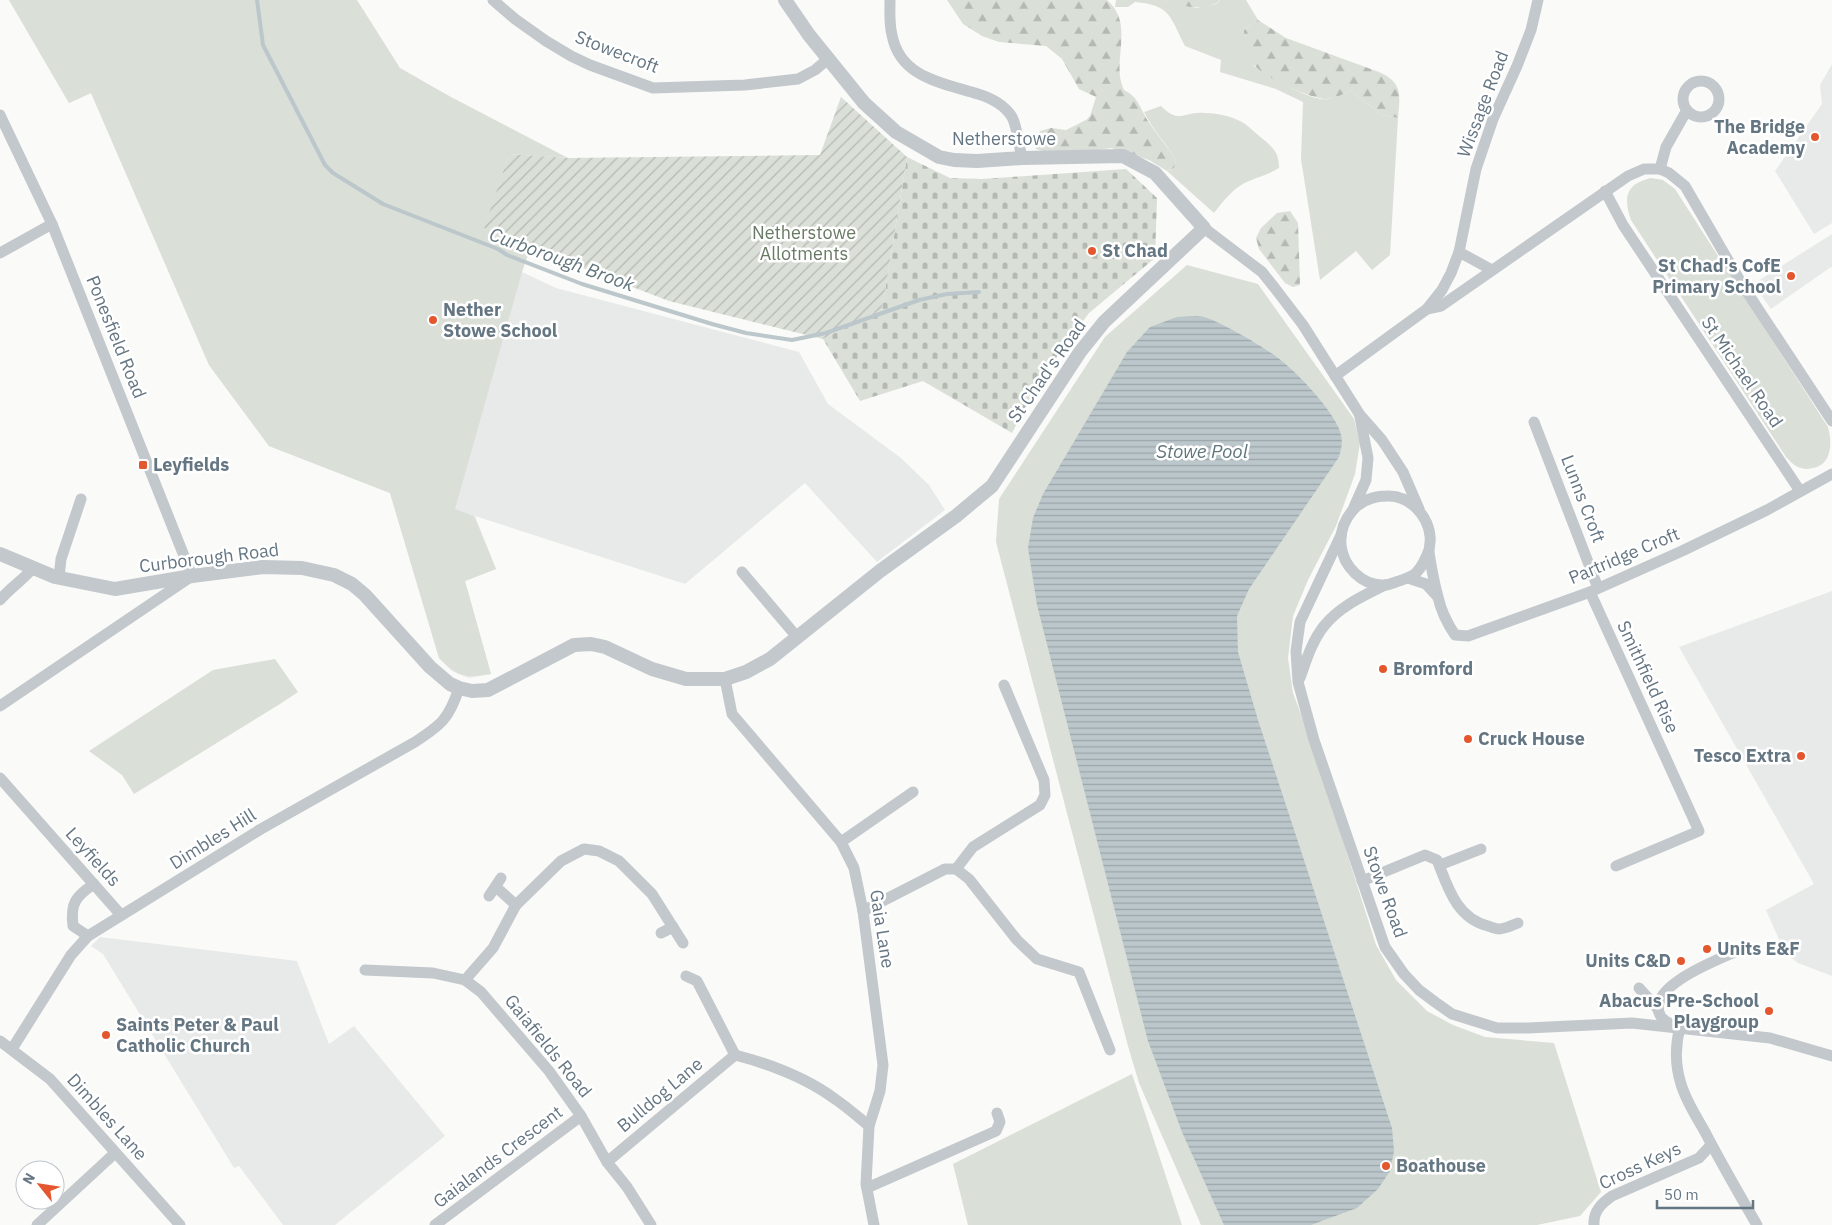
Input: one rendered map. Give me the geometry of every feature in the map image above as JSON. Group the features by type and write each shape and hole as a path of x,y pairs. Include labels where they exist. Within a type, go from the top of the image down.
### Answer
{"street":[{"name":"Stowecroft","path":"493,0 523,24 571,56 653,88 746,85 798,79 815,70 828,59"},
{"name":"Netherstowe","path":"785,0 828,59 864,103 896,132 939,157 977,161 1123,156 1155,173 1204,228"},
{"path":"890,0 892,36 901,57 915,72 934,81 987,97 1003,105 1013,118 1022,158"},
{"name":"Wissage Road","path":"1427,309 1442,290 1459,252 1476,169 1492,119 1517,66 1531,30 1538,0"},
{"path":"1660,169 1666,147 1687,110"},
{"name":"Ponesfield Road","path":"0,115 52,224 192,576"},
{"path":"1336,376 1427,309 1441,306 1605,190 1644,169 1660,169 1669,172 1685,186 1743,286 1832,422"},
{"name":"St Michael Road","path":"1605,190 1623,225 1800,491"},
{"path":"0,253 52,224"},
{"path":"1204,228 1262,272 1303,325 1360,415 1382,440 1403,472 1427,523 1430,537 1429,550 1438,597"},
{"name":"St Chad's Road","path":"725,679 746,672 770,659 880,571 956,516 992,486 1080,352 1104,322 1204,228"},
{"path":"1459,252 1492,270"},
{"path":"1360,415 1368,458 1366,480 1353,509 1345,521 1341,535 1344,557 1355,574 1367,582 1385,585"},
{"name":"Lunns Croft","path":"1534,422 1594,590"},
{"path":"1800,491 1832,474"},
{"name":"Partridge Croft","path":"1438,597 1445,619 1455,635 1468,636 1594,590 1699,543 1767,510 1800,491"},
{"path":"1353,509 1365,500 1377,496 1392,496 1409,502 1421,512"},
{"path":"59,578 60,559 81,499"},
{"name":"Stowe Road","path":"1341,535 1300,622 1296,651 1298,682 1314,740 1385,947 1404,974 1419,990 1452,1014 1497,1028 1632,1022 1770,1038 1832,1056"},
{"path":"1298,682 1310,651 1324,626 1343,608 1385,585 1415,574 1424,563 1429,550"},
{"name":"Curborough Road","path":"0,554 59,578 115,589 192,576 263,567 302,568 334,575 352,584 365,594 430,667 450,684 472,691 488,690 574,645 591,644 605,647 652,669 686,679 725,679"},
{"path":"0,600 6,592 33,568"},
{"path":"742,572 797,637"},
{"path":"0,706 192,576"},
{"path":"1408,578 1426,584 1438,597"},
{"name":"Smithfield Rise","path":"1594,590 1699,831 1616,866"},
{"name":"Gaia Lane","path":"725,679 732,714 841,842 854,868 864,911 883,1065 880,1091 869,1126 867,1188 874,1225"},
{"path":"956,869 973,847 1040,804 1045,794 1044,780 1004,685"},
{"name":"Dimbles Hill","path":"12,1049 71,955 88,936 121,915 138,907 261,829 437,727 452,708 459,688"},
{"name":"Leyfields","path":"0,778 121,915"},
{"path":"841,842 913,792"},
{"path":"465,980 493,948 516,905 561,861 584,849 599,850 619,861 652,894 683,943"},
{"path":"1440,865 1481,850"},
{"path":"1362,881 1425,855 1438,860 1451,896 1459,908 1469,917 1480,924 1500,929 1518,923"},
{"path":"864,911 945,869 956,869 969,878 1017,940 1037,959 1079,972 1110,1050"},
{"path":"88,936 74,926 72,914 78,895 94,884"},
{"path":"495,887 516,905"},
{"path":"661,933 672,927"},
{"path":"1658,1009 1662,996 1684,976 1735,952"},
{"name":"Gaiafields Road","path":"365,970 433,973 465,980 480,992 549,1071 581,1116 608,1162 627,1187 651,1225"},
{"path":"694,977 735,1055 765,1063 794,1076 835,1098 869,1126"},
{"path":"1639,988 1658,1009 1661,1017 1677,1027 1676,1063 1688,1102 1757,1225"},
{"name":"Dimbles Lane","path":"0,1041 50,1079 180,1225"},
{"name":"Bulldog Lane","path":"608,1162 735,1055"},
{"path":"867,1188 996,1131 1000,1122 997,1113"},
{"name":"Gaialands Crescent","path":"436,1225 581,1116"},
{"name":"Cross Keys","path":"1594,1225 1600,1205 1612,1196 1699,1158 1711,1145"},
{"path":"37,1225 116,1153"}],"shaded area":[{"name":"Nether Stowe School","path":"9,0 522,272 556,288 799,352 828,404 901,458 929,485 945,510 877,562 805,483 685,584 475,516 496,569 465,581 491,674 469,678 452,671 439,658 390,493 269,446 209,365 91,93 69,103"},
{"name":"The Bridge Academy","path":"1832,64 1832,223 1814,234 1775,171 1822,104 1820,85"},
{"name":"St Chad's CofE Primary School","path":"1832,234 1832,268 1771,309 1753,284"},
{"path":"1832,591 1832,976 1798,963 1785,953 1766,910 1814,884 1679,647"},
{"path":"100,937 297,961 329,1044 354,1026 445,1136 335,1225 283,1225 239,1166 234,1168 103,954 91,946"}],"green space":[{"path":"9,0 357,0 400,68 568,158 509,154 485,227 531,247 522,272 455,509 474,516 496,569 465,581 491,674 462,675 439,658 390,493 269,446 209,365 91,93 69,103"},
{"path":"947,0 1107,0 1115,10 1120,21 1120,79 1124,90 1136,100 1150,124 1176,160 1174,168 1167,171 1149,160 1111,148 1052,154 1036,149 1034,142 1040,131 1051,128 1066,130 1086,120 1090,116 1096,97 1079,89 1062,59 1046,46 999,42 982,36 963,24"},
{"path":"1116,0 1165,0 1196,8 1216,4 1220,0 1246,0 1258,20 1244,30 1254,66 1301,93 1312,97 1329,99 1351,91 1382,115 1398,118 1390,255 1372,270 1356,251 1320,280 1301,159 1303,102 1276,89 1220,72 1221,60 1185,46 1168,14 1156,6 1135,2 1128,7 1115,7"},
{"path":"1165,0 1220,0 1207,6 1193,7"},
{"path":"1258,20 1286,38 1387,76 1396,85 1398,90 1398,118 1382,115 1351,91 1331,98 1318,98 1289,87 1261,71 1249,58 1244,35 1244,30"},
{"name":"Netherstowe Allotments","path":"841,97 907,157 882,309 823,339 669,301 484,228 509,154 568,158 820,155"},
{"path":"1161,106 1167,112 1178,116 1197,113 1213,114 1242,122 1273,149 1277,155 1279,168 1234,190 1214,213 1167,171 1174,168 1176,160 1144,112"},
{"path":"907,157 950,178 982,179 1126,169 1157,198 1155,258 1089,313 1039,381 1012,433 923,381 860,401 823,339 882,309"},
{"path":"1651,178 1663,180 1675,189 1828,427 1830,450 1826,461 1817,467 1803,469 1794,465 1786,457 1631,220 1627,205 1629,193 1636,184"},
{"path":"1290,211 1298,223 1300,285 1293,287 1285,283 1259,249 1256,238 1261,228 1277,213"},
{"name":"Stowe Pool","path":"1187,265 1258,284 1354,419 1360,443 1355,474 1336,526 1308,580 1293,616 1288,658 1293,693 1315,752 1376,945 1396,980 1427,1011 1453,1025 1485,1037 1554,1043 1601,1192 1580,1216 1537,1225 1201,1225 1139,1083 996,542 999,499 1105,337"},
{"path":"275,659 298,692 134,794 122,775 89,751 213,670"},
{"path":"1132,1074 1182,1225 968,1225 953,1164"}],"water":[{"name":"Stowe Pool","path":"1177,317 1204,317 1242,335 1278,358 1305,383 1324,405 1338,426 1342,438 1339,457 1249,589 1237,616 1238,652 1258,720 1392,1128 1394,1151 1390,1171 1378,1189 1357,1208 1311,1225 1224,1225 1182,1132 1148,1041 1037,605 1028,548 1033,518 1043,494 1127,352 1150,327"}],"waterway":[{"name":"Curborough Brook","path":"257,0 263,45 325,165 333,173 383,204 498,249 507,255 582,284 712,324 746,333 792,340 826,333 919,300 947,294 979,292"}],"place":[{"name":"The Bridge Academy","path":"1815,137"},
{"name":"St Chad","path":"1092,251"},
{"name":"St Chad's CofE Primary School","path":"1791,276"},
{"name":"Nether Stowe School","path":"433,320"},
{"name":"Leyfields","path":"143,465"},
{"name":"Bromford","path":"1383,669"},
{"name":"Cruck House","path":"1468,739"},
{"name":"Tesco Extra","path":"1801,756"},
{"name":"Units E&F","path":"1707,949"},
{"name":"Units C&D","path":"1681,961"},
{"name":"Abacus Pre-School Playgroup","path":"1769,1011"},
{"name":"Saints Peter & Paul Catholic Church","path":"106,1035"},
{"name":"Boathouse","path":"1386,1166"}]}
